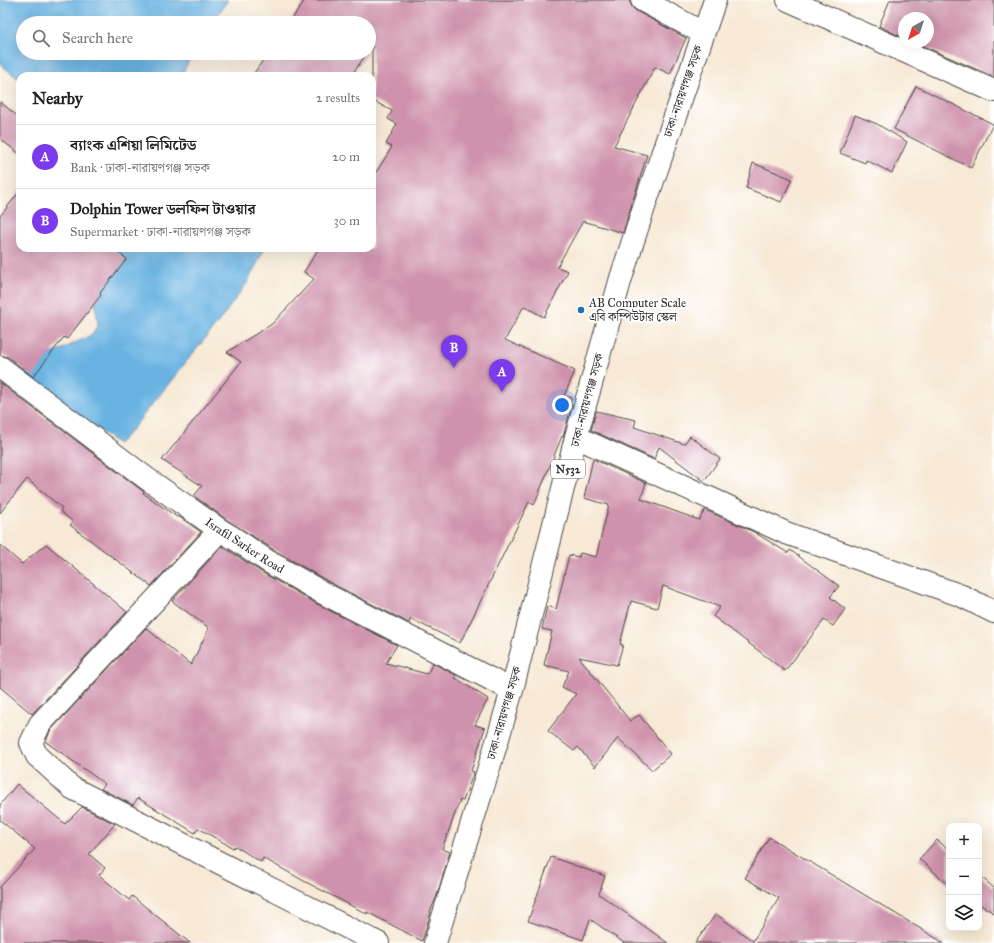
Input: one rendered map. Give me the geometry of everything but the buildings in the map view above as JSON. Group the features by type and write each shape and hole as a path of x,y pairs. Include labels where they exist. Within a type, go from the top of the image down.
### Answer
{"main road":[{"path":"642,0 703,33"},
{"name":"ঢাকা-নারায়ণগঞ্জ সড়ক","path":"435,943 512,690 576,437 621,278 714,0"},
{"path":"788,0 994,90"},
{"name":"Israfil Sarker Road","path":"0,366 146,478 220,530 235,538 269,562 323,593 512,690"},
{"path":"576,437 786,533 962,596 994,612"},
{"path":"220,530 40,724 31,743 37,756 72,788 378,943"}],"water":[{"path":"0,0 228,0 217,16 16,16 16,60 189,60 183,72 16,72 16,77 0,64"},
{"path":"110,252 263,252 247,283 220,320 129,433 118,444 24,378 27,365 91,335 98,325 95,302 100,262"}],"place":[{"name":"AB Computer Scale এবি কম্পিউটার স্কেল","path":"581,310"},
{"name":"Dolphin Tower ডলফিন টাওয়ার","path":"454,368"},
{"name":"ব্যাংক এশিয়া লিমিটেড","path":"502,392"}]}
